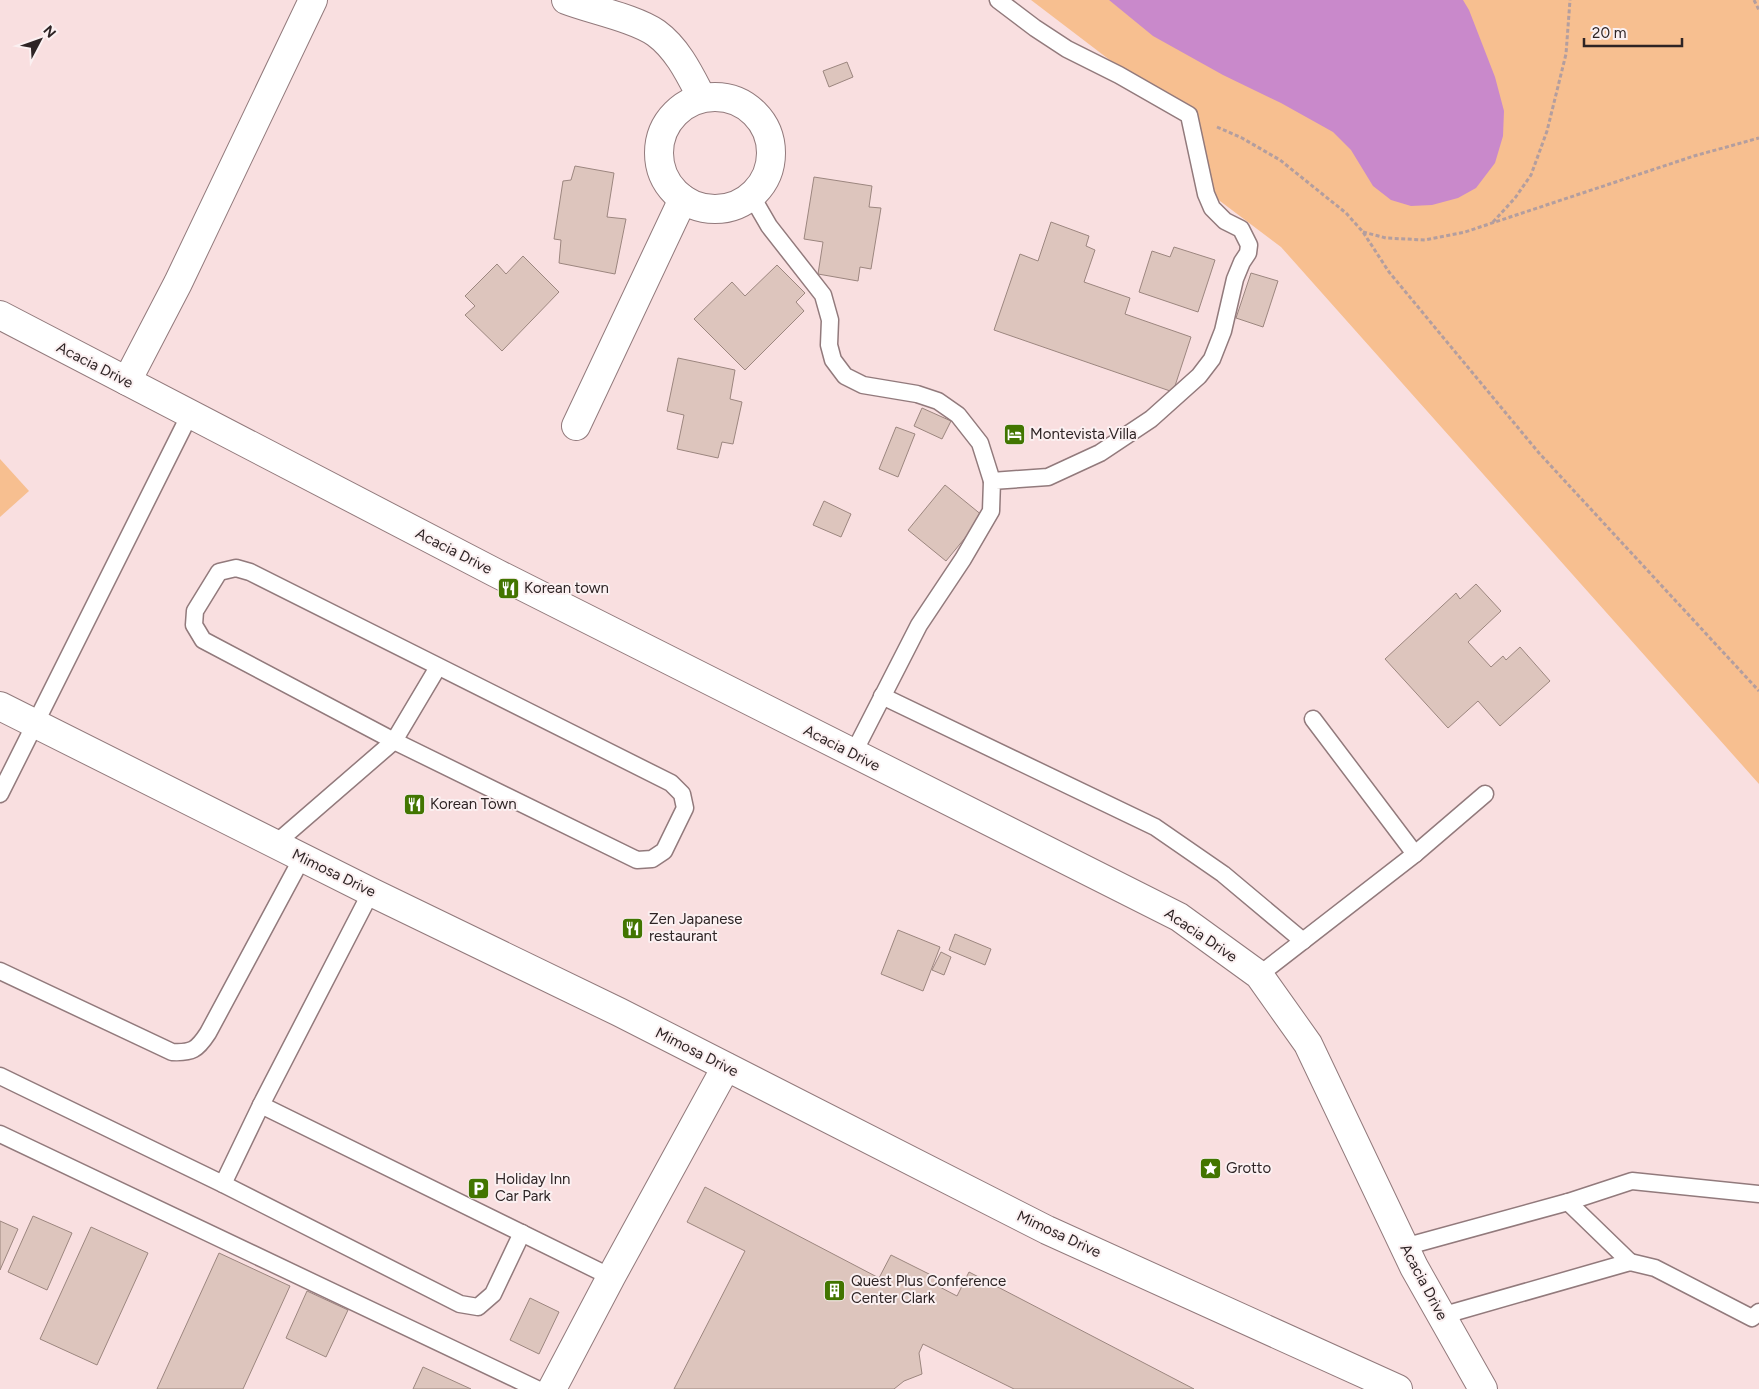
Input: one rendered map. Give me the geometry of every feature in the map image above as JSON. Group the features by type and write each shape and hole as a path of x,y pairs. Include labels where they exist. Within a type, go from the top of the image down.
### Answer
{"street":[{"path":"127,381 178,284 313,0"},
{"path":"566,0 632,22 655,33 684,64 702,98"},
{"path":"721,97 739,102 754,113 765,128 770,146 770,164 764,181 751,196 736,205 718,209 699,207 682,199 669,186 661,169 659,151 662,132 671,117 685,105 702,98 721,97"},
{"path":"576,426 682,199"},
{"name":"Acacia Drive","path":"0,315 496,573 1179,918 1259,975 1308,1044 1404,1247 1483,1389"},
{"name":"Mimosa Drive","path":"0,706 302,858 619,1012 1047,1230 1398,1389"},
{"path":"552,1389 726,1067"}],"lane":[{"path":"992,481 1048,477 1100,453 1152,419 1199,376 1212,359 1223,331 1235,279 1250,245 1241,229 1225,220 1212,208 1206,194 1189,115 1119,75 1067,50 998,0"},
{"path":"751,196 769,226 823,295 830,320 829,345 834,360 845,376 863,385 917,394 938,401 958,415 980,442 992,481 990,511 963,559 919,625 853,754"},
{"path":"0,794 190,414"},
{"path":"236,568 250,572 671,783 682,794 685,808 664,851 652,859 637,860 394,741 203,640 194,624 195,611 219,572 236,568"},
{"path":"275,844 394,741 438,667"},
{"path":"882,696 1155,828 1223,874 1303,941"},
{"path":"1313,719 1415,854"},
{"path":"1259,975 1415,854 1485,794"},
{"path":"0,971 172,1052 187,1053 200,1045 208,1033 302,858"},
{"path":"223,1184 261,1105 371,892"},
{"path":"0,1076 223,1184 460,1304 478,1307 493,1294 522,1233"},
{"path":"261,1105 611,1277"},
{"path":"0,1134 537,1389"},
{"path":"1404,1247 1568,1202 1632,1181 1759,1194"},
{"path":"1568,1202 1630,1262"},
{"path":"1441,1316 1630,1262 1655,1268 1757,1318"}],"path":[{"path":"1493,223 1515,198 1531,175 1547,131 1566,54 1570,0"},
{"path":"1754,0 1759,10"},
{"path":"1189,115 1242,138 1280,160 1346,213 1362,232 1389,272 1539,453 1759,691"},
{"path":"1362,232 1386,238 1425,240 1465,232 1694,156 1759,138"}],"shaded area":[{"path":"1031,0 1759,0 1759,784 1281,247 1216,198 1182,115"},
{"path":"1109,0 1463,0 1469,10 1495,77 1504,111 1503,136 1495,163 1476,188 1458,198 1432,205 1411,206 1391,200 1373,186 1351,150 1333,132 1153,36"},
{"path":"0,459 29,491 0,517"}],"building":[{"path":"847,62 853,77 829,87 823,71"},
{"path":"575,166 614,173 607,217 626,219 615,274 559,263 561,240 554,239 563,181 571,180"},
{"path":"814,177 872,186 869,207 881,208 871,269 860,267 858,281 818,274 823,242 804,239"},
{"path":"1051,222 1089,236 1086,246 1095,250 1084,282 1130,298 1125,314 1191,337 1173,392 994,330 1020,254 1038,261"},
{"path":"1174,247 1215,260 1198,312 1139,292 1152,251 1170,257"},
{"path":"523,256 559,292 502,351 465,315 475,306 465,296 497,264 506,274"},
{"path":"777,265 805,293 796,302 804,311 745,370 694,319 732,282 745,296"},
{"path":"1251,273 1278,281 1263,327 1236,318"},
{"path":"678,358 735,370 730,399 742,402 733,444 722,442 718,458 677,449 684,415 667,411"},
{"path":"922,408 951,421 942,439 914,426"},
{"path":"896,427 915,434 898,477 879,469"},
{"path":"945,485 983,516 946,561 908,530"},
{"path":"824,501 851,514 841,537 813,525"},
{"path":"1476,584 1501,611 1468,642 1491,667 1503,656 1506,660 1520,647 1550,681 1500,726 1478,701 1448,728 1385,659 1456,593 1460,599"},
{"path":"898,930 940,947 923,991 881,974"},
{"path":"955,934 991,949 985,965 949,950"},
{"path":"941,952 951,957 944,975 932,970"},
{"name":"Quest Plus Conference Center Clark","path":"705,1187 879,1278 891,1255 937,1278 934,1284 957,1296 969,1272 1194,1389 1014,1389 923,1344 919,1353 922,1374 904,1381 894,1389 674,1389 745,1251 687,1222"},
{"path":"33,1216 72,1233 47,1290 8,1272"},
{"path":"0,1221 18,1229 0,1270"},
{"path":"91,1227 148,1253 97,1365 40,1339"},
{"path":"219,1253 290,1286 243,1389 157,1389"},
{"path":"307,1291 348,1310 326,1357 286,1338"},
{"path":"530,1298 559,1312 539,1354 510,1340"},
{"path":"423,1367 471,1389 413,1389"}],"place":[{"name":"Montevista Villa","path":"1014,434"},
{"name":"Korean town","path":"508,588"},
{"name":"Korean Town","path":"414,804"},
{"name":"Zen Japanese restaurant","path":"633,928"},
{"name":"Grotto","path":"1210,1168"},
{"name":"Holiday Inn Car Park","path":"479,1188"},
{"name":"Quest Plus Conference Center Clark","path":"835,1290"}]}
